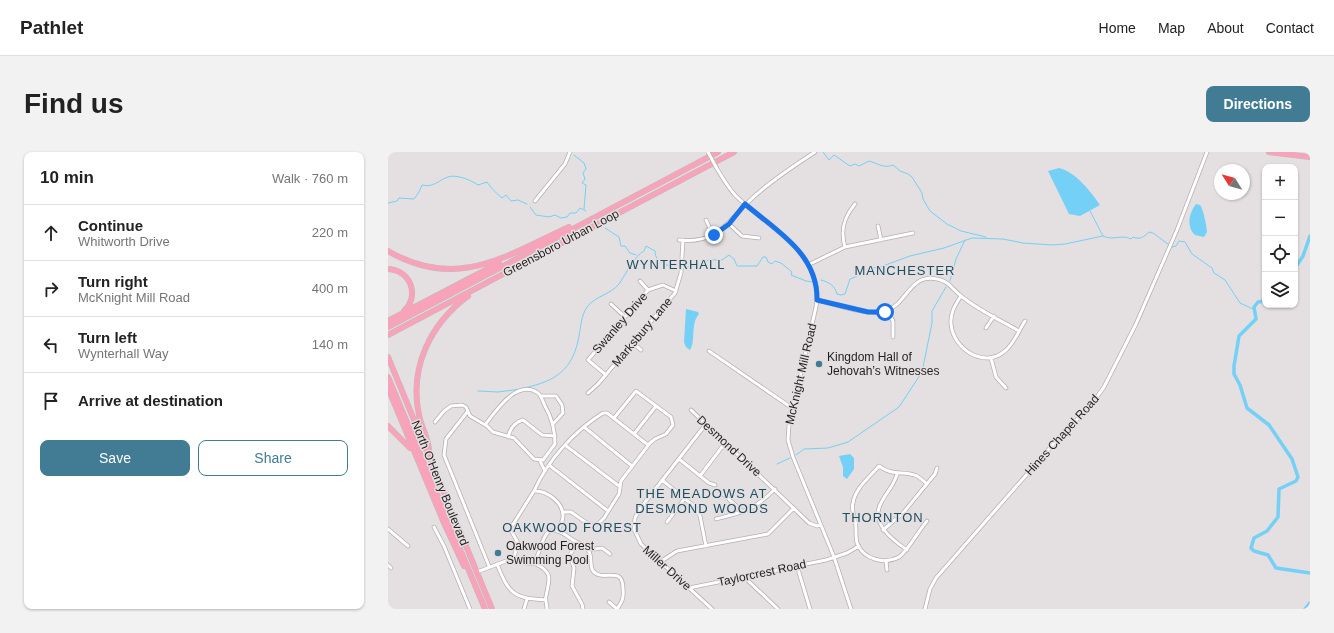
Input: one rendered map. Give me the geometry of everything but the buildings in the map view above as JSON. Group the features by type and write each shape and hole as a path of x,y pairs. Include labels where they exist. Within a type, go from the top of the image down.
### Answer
{"highway":[{"name":"Greensboro Urban Loop","path":"388,327 718,152"},
{"name":"Greensboro Urban Loop","path":"388,335 734,152"},
{"path":"1269,152 1310,157"},
{"path":"388,251 421,265 458,269 496,261 612,208"},
{"path":"388,321 534,244"},
{"path":"388,269 404,274 412,288 411,302 398,316"},
{"path":"428,453 430,450 419,415 416,394 418,374 423,354 431,336 442,319 456,305 481,286"},
{"name":"North O'Henry Boulevard","path":"388,357 492,609"},
{"name":"North O'Henry Boulevard","path":"388,377 485,609"},
{"path":"388,388 414,454 444,523 485,609"},
{"path":"388,426 401,437 414,454"}],"street":[{"path":"535,201 565,164 570,152"},
{"name":"McKnight Mill Road","path":"708,152 729,188 745,204 798,248 810,264 816,283 817,300 788,424 788,443 834,557 851,609"},
{"path":"706,220 713,235 729,224 745,204 770,183 815,152"},
{"name":"Hines Chapel Road","path":"925,609 930,589 936,578 1056,441 1091,406 1104,387 1133,332 1170,247 1206,152"},
{"path":"845,247 842,236 843,223 855,204"},
{"path":"729,224 742,236 759,238"},
{"path":"878,226 881,240"},
{"path":"810,264 845,247 912,233"},
{"name":"Marksbury Lane","path":"588,393 606,375 676,291 681,273 681,240 695,241 713,235"},
{"path":"817,300 877,313 887,311 897,304 913,285 922,280 933,278 945,281 961,296 1019,331"},
{"path":"640,281 648,290"},
{"name":"Swanley Drive","path":"606,375 588,360 624,316 648,290 663,285 676,291"},
{"path":"961,296 951,316 952,331 955,339 972,355 979,358 991,358 1005,351 1025,321"},
{"path":"611,304 624,316"},
{"path":"887,311 893,321 893,337"},
{"path":"986,328 994,316"},
{"path":"633,343 641,350"},
{"path":"709,351 792,408"},
{"path":"991,358 996,377 1006,388"},
{"path":"485,425 509,396 526,390 538,393 553,424 555,436 555,444 540,461"},
{"path":"563,512 571,512 591,526 599,523 618,494 619,486 632,466 648,445 655,439 666,434 673,425 671,417 636,391 614,418"},
{"path":"540,396 556,396 562,405 563,413 553,424"},
{"path":"435,422 444,411 451,406 462,405 468,411 470,416 498,435 508,436 519,442 534,459 540,461 544,471"},
{"path":"634,434 656,406"},
{"name":"Desmond Drive","path":"691,410 813,525 821,525"},
{"path":"468,411 446,439 444,455 489,566"},
{"path":"513,561 518,543 512,532 512,526 534,492 544,471 565,445 584,426 603,413 607,413 648,445"},
{"path":"508,436 515,424 523,420 542,435 555,436"},
{"name":"Miller Drive","path":"706,424 638,510 634,524 638,540 712,609"},
{"path":"584,426 632,466"},
{"path":"700,476 725,443"},
{"path":"565,445 619,486"},
{"path":"679,459 711,485 715,485"},
{"path":"549,465 608,511"},
{"path":"927,484 914,475 897,474 885,470 880,466 861,487 852,503 856,536 859,546 871,558 886,561 899,557 907,550 917,532 927,521"},
{"path":"883,530 903,513 935,474 937,468"},
{"path":"897,474 892,487 881,501 878,510 879,523 883,530 907,550"},
{"path":"662,480 695,507 700,516 706,546"},
{"path":"716,519 742,512 760,504 774,489"},
{"path":"534,492 541,491 546,493 557,502 563,512 558,531"},
{"path":"721,492 742,512"},
{"path":"667,522 685,498"},
{"path":"660,562 672,553 768,534 794,508"},
{"path":"434,527 444,546 470,609"},
{"path":"388,529 408,546"},
{"path":"534,563 539,555 541,542 544,536 550,532 558,531 588,550 591,554 592,568 595,572 599,575 616,575 622,580 623,598 617,609 609,602"},
{"path":"576,542 570,555 574,568 571,583 583,609"},
{"name":"Taylorcrest Road","path":"689,588 834,557 859,546"},
{"path":"588,550 602,548 610,554"},
{"path":"477,572 489,566 513,561 534,563 543,568 550,576 550,585 546,600 547,609"},
{"path":"886,561 887,570"},
{"path":"497,564 507,586 518,596 527,599 546,600"},
{"path":"388,565 391,568"},
{"path":"797,566 810,609"},
{"path":"743,576 778,609"},
{"path":"524,609 527,599"}],"water":[{"path":"1059,168 1077,178 1088,189 1100,205 1080,216 1069,214 1048,171"},
{"path":"1196,204 1200,205 1205,218 1207,232 1204,237 1195,235 1190,228 1190,216"},
{"path":"686,309 698,312 699,314 696,318 693,342 690,350 686,347 684,342"},
{"path":"850,454 854,458 854,469 847,479 843,476 843,467 839,456"}],"waterway":[{"path":"823,152 829,160 834,155 850,166 855,164 859,166 869,161 884,166 893,165 900,171 912,177 922,193 923,199 930,211 947,224 961,231 986,237"},
{"path":"574,155 584,163 586,169 583,173 585,179 582,183 586,185 584,209"},
{"path":"388,203 397,201 399,198 414,199 422,185 426,186 448,177 455,176 468,179 478,185 487,182 502,198 506,195 511,201 518,200 527,204"},
{"path":"530,207 536,215 549,217 555,215 561,218 567,217 570,213 576,213 580,208 586,211"},
{"path":"1090,211 1103,236 1114,238 1124,237 1131,239 1133,237 1143,237 1149,232 1153,233 1172,247 1176,246 1179,241 1185,242 1192,254 1212,268 1214,273 1225,280 1240,303 1255,310"},
{"path":"605,228 619,237 621,246 625,246 630,253 636,255"},
{"path":"821,280 831,285 837,294 845,294 850,279 865,273 872,268 880,267 910,256 944,248 972,238 1003,239 1023,243 1052,245 1065,244 1103,236"},
{"path":"1298,264 1303,256 1310,236"},
{"path":"950,281 956,259 965,240"},
{"path":"524,388 545,382 561,372 567,366 576,348 582,317 585,310 590,303 611,291 619,284 640,253 644,251 646,246 655,251 659,261 677,269"},
{"path":"686,267 703,265 708,260 722,260 729,255 734,259 737,266 757,266 763,257 766,257 768,262 772,264 775,261 781,263 792,272 791,275 813,282"},
{"path":"796,455 804,449 828,448 848,442 899,407 922,372 932,323 932,311 946,287"},
{"path":"1262,301 1258,302 1254,307 1256,319 1239,336 1234,374 1240,385 1247,408 1269,425 1292,459 1298,477 1296,481 1279,489 1278,517 1267,531 1254,538 1251,548 1254,551 1268,555 1276,568 1310,573"},
{"path":"478,391 498,392 521,389"},
{"path":"777,464 790,458"},
{"path":"1305,609 1310,603"}],"place":[{"name":"Kingdom Hall of Jehovah’s Witnesses","path":"819,364"},
{"name":"Oakwood Forest Swimming Pool","path":"498,553"}],"district":[{"name":"WYNTERHALL","path":"676,264"},
{"name":"MANCHESTER","path":"905,270"},
{"name":"THE MEADOWS AT DESMOND WOODS","path":"702,500"},
{"name":"THORNTON","path":"883,517"},
{"name":"OAKWOOD FOREST","path":"572,527"}],"route":[{"path":"714,235 729,224 745,204 794,244 806,258 815,277 818,294 817,300 868,312 885,312"}]}
